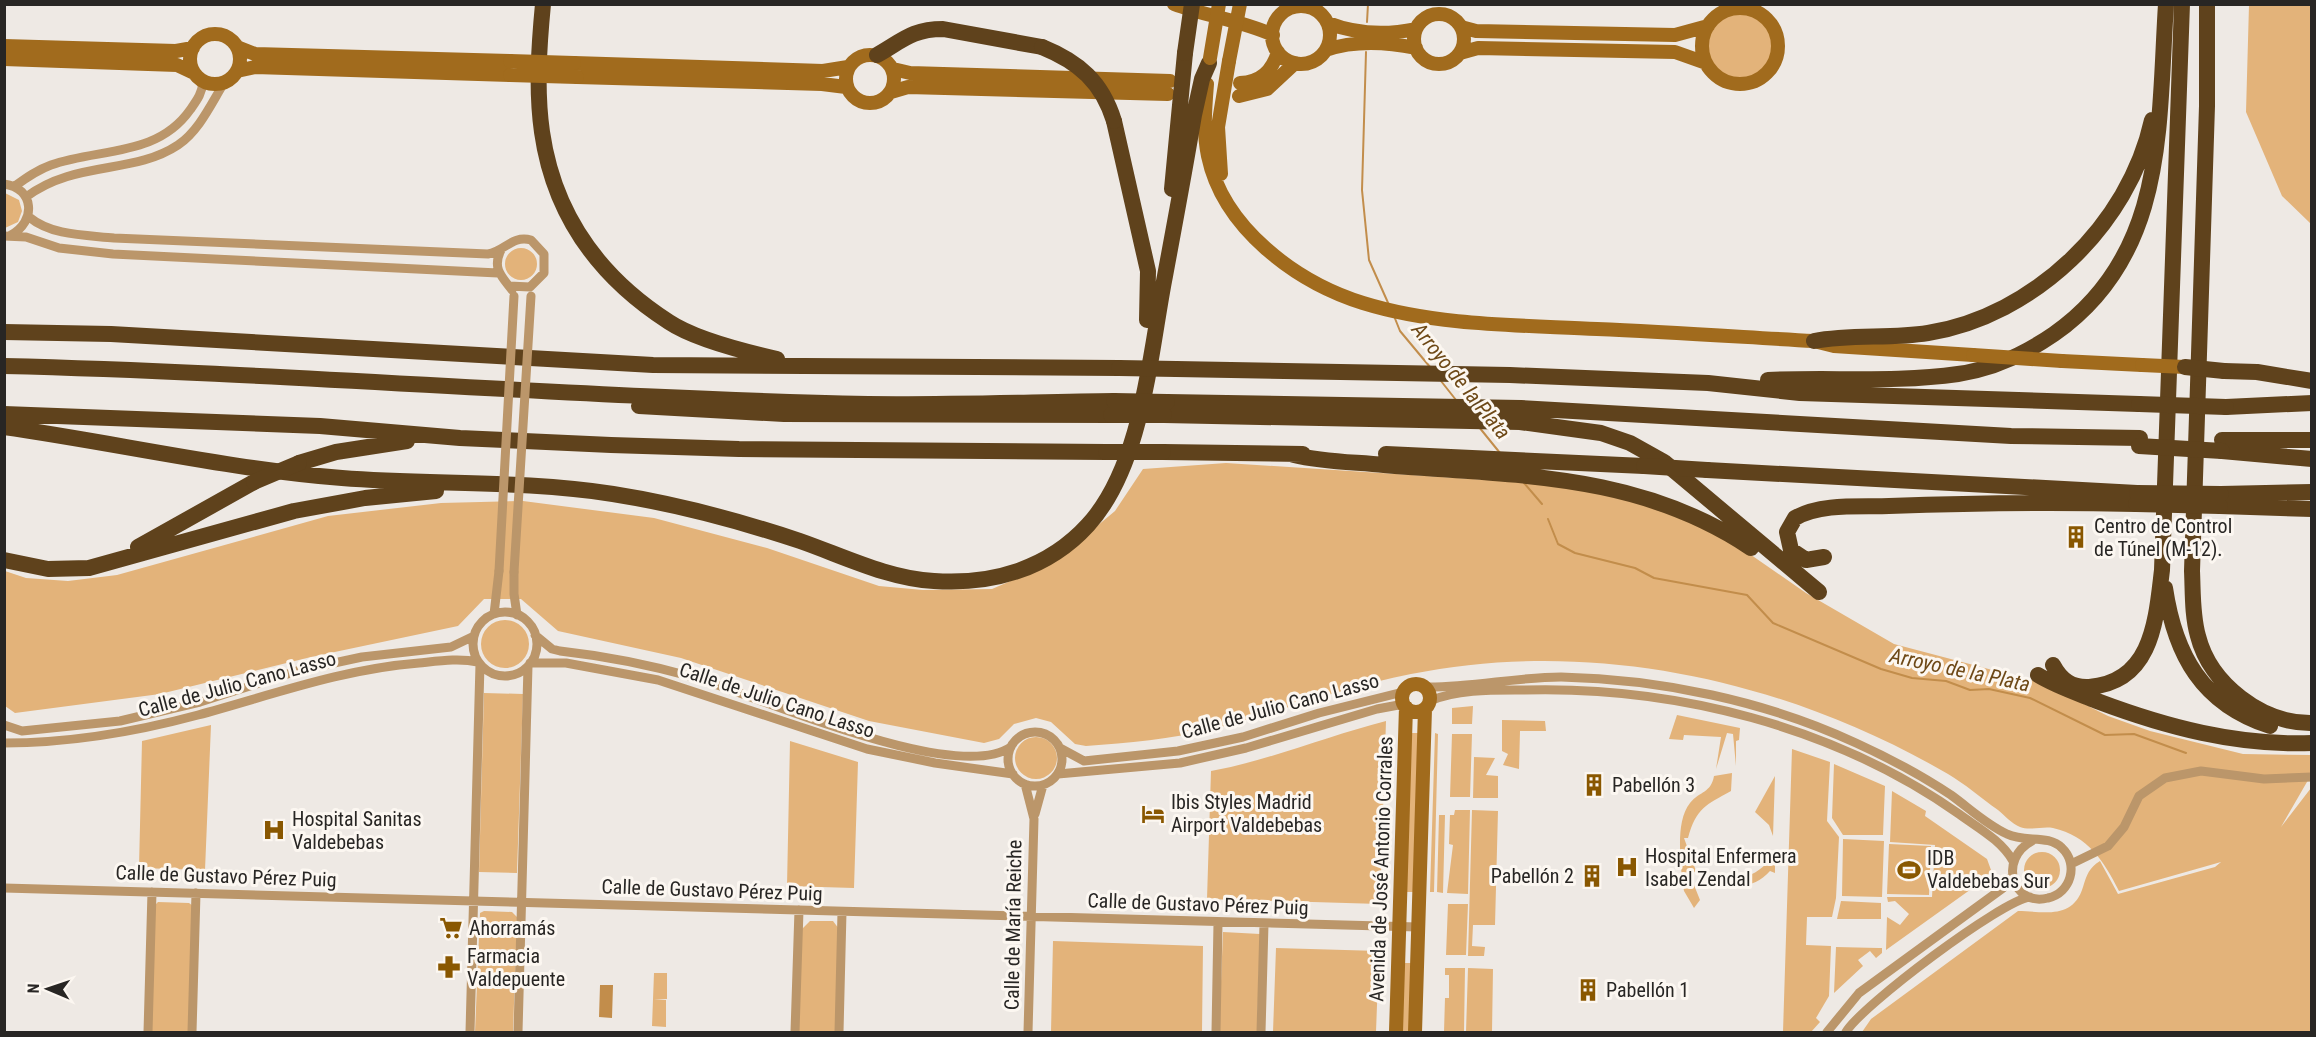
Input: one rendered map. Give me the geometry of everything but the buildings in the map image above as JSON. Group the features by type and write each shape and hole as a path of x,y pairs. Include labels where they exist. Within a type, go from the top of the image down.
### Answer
{"highway":[{"path":"543,4 538,92 542,133 555,186 578,236 610,277 671,324 728,346 776,358 850,364"},
{"path":"1165,274 1185,53 1192,4"},
{"path":"4,332 111,334 653,365 850,364 1119,368 1510,375 1708,383 1881,380 1958,374 2006,361 2066,326 2107,282 2137,230 2155,170 2166,4"},
{"path":"2053,665 2063,680 2085,687 2112,682 2131,670 2142,659 2150,643 2162,570 2182,4"},
{"path":"2207,4 2207,106 2192,571 2197,635 2206,658 2231,688 2256,709 2280,719 2312,723"},
{"path":"2207,106 2212,75 2215,4"},
{"path":"877,55 911,33 927,29 943,29 1042,47 1066,57 1098,85 1114,121 1149,271 1144,387"},
{"path":"1814,341 1834,337 1894,337 1950,328 2012,303 2061,269 2095,234 2130,179 2149,132 2162,60"},
{"path":"4,427 267,470 343,478 578,489 652,502 761,528 887,571 930,581 981,582 1007,576 1039,562 1062,547 1088,525 1106,501 1123,470 1152,358 1165,274 1202,79 1209,61"},
{"path":"4,366 436,385 583,394 870,404 1112,408 1409,404 1521,415 2140,442 2222,445 2312,440"},
{"path":"2185,367 2257,372 2312,381"},
{"path":"1708,383 1800,393 2226,407 2312,403"},
{"path":"1166,408 1427,419 1521,415 1601,433 1645,451 1679,474 1790,571"},
{"path":"4,414 320,426 460,438 739,449 1163,452 1294,455 1470,464 1540,461 2136,499"},
{"path":"28,565 89,562 123,553 150,541 254,482 300,463 336,452 377,444 460,438"},
{"path":"2222,445 2312,459"},
{"path":"1470,464 1621,490 1674,507 1706,521 1790,571 1819,592"},
{"path":"4,560 62,570 89,568 263,518 328,504 399,494 483,489 578,494 652,502"},
{"path":"2220,500 2259,494 2312,492"},
{"path":"2259,494 2312,500"},
{"path":"1824,557 1806,560 1791,550 1787,532 1795,518 1820,510 1888,506 2136,499 2220,500 2312,509"},
{"path":"2162,570 2171,626 2190,668 2205,687 2238,712 2258,722 2281,729 2312,733"},
{"path":"2038,675 2110,706 2184,729 2262,742 2312,742"},
{"path":"2231,688 2274,708 2289,712 2312,712"}],"street":[{"path":"1220,4 1209,61 1204,133 1208,158 1224,198 1242,223 1269,252 1320,284 1362,303 1402,312 1492,323 1814,341 1834,346 1972,356 2185,367"},
{"path":"1240,4 1218,127 1218,157 1221,175 1242,223"},
{"path":"1174,5 1201,15 1258,28 1272,35"},
{"path":"1293,6 1308,7 1320,12 1328,23 1331,37 1326,50 1318,59 1307,63 1295,63 1278,52 1272,35 1279,16 1293,6"},
{"path":"1460,53 1478,48 1675,52 1706,63 1716,75 1732,84 1744,84 1764,76 1777,57 1779,46 1772,24 1763,10 1741,8 1720,10 1708,26 1703,39 1706,63"},
{"path":"1328,23 1348,31 1397,33 1416,29 1430,16 1441,14 1451,17 1461,27 1476,31 1675,35 1708,26"},
{"path":"1416,29 1416,48 1421,57 1430,63 1441,64 1452,61 1460,53 1464,40 1461,27"},
{"path":"15,186 30,175 52,165 134,148 166,135 185,117 201,95 198,77 190,56 197,42 211,35 226,37 237,47 255,54 576,70 823,71 848,67 861,56 877,55 887,60 893,69 895,81 891,92 881,102 867,104 854,99 846,87 845,77 848,67"},
{"path":"1326,50 1346,43 1397,44 1416,48"},
{"path":"4,46 176,51 193,48"},
{"path":"237,47 240,55 237,71"},
{"path":"1278,52 1273,66 1261,78 1239,89 1267,89 1295,63"},
{"path":"4,59 177,65 213,85 224,83"},
{"path":"27,197 42,185 63,175 145,158 177,145 197,128 224,83 237,71 255,67 510,68"},
{"path":"891,92 908,87 1169,88 910,73 893,69"},
{"path":"576,70 846,87"},
{"path":"4,184 15,186 27,197 29,217 19,231 8,236"},
{"path":"29,217 45,228 114,238 488,254 501,250 512,241 521,238 531,240 540,247 546,258 546,268 542,277 534,285 525,288 509,286"},
{"path":"8,236 59,248 113,254 498,273"},
{"path":"494,614 500,571 514,296 498,273 497,261 501,250"},
{"path":"517,615 514,572 531,296 534,285"},
{"path":"470,1032 479,663 473,645 474,636 484,620 494,614 517,615 531,626 535,636 535,654 529,664 519,672 498,675 479,663"},
{"name":"Calle de Julio Cano Lasso","path":"4,725 22,731 120,721 200,702 305,669 362,657 451,647 474,636"},
{"name":"Calle de Julio Cano Lasso","path":"535,636 560,651 661,668 869,738 973,757 993,757 1011,747"},
{"name":"Calle de Julio Cano Lasso","path":"4,743 80,738 134,730 198,715 322,678 393,665 442,661 479,663"},
{"path":"518,1032 529,664"},
{"name":"Calle de Julio Cano Lasso","path":"529,664 575,665 658,680 857,746 909,758 1013,774"},
{"path":"1846,1032 1868,1007 1955,941 2016,900 2030,897 2048,899 2063,890 2071,873 2071,864 2063,849 2048,840 2032,841 2006,834 1919,776 1851,741 1790,718 1713,696 1653,684 1560,677 1425,687 1413,684 1404,701 1413,712 1428,705 1479,692 1559,689 1652,696 1746,717 1846,751 1896,776 1945,804 1992,837 2008,852 2013,861"},
{"path":"1425,687 1430,693 1428,705"},
{"name":"Calle de Julio Cano Lasso","path":"1060,748 1084,761 1178,751 1243,737 1319,713 1404,701"},
{"name":"Calle de Julio Cano Lasso","path":"1058,774 1095,773 1180,763 1246,748 1404,701"},
{"name":"Avenida de José Antonio Corrales","path":"1396,1032 1404,701"},
{"name":"Avenida de José Antonio Corrales","path":"1415,1032 1428,705"},
{"path":"1032,732 1049,735 1060,748 1062,757 1058,774 1043,785 1025,784 1013,774 1008,756 1011,747 1023,735 1032,732"},
{"path":"2071,864 2108,846 2124,827 2139,796 2165,778 2201,771 2264,779 2312,777"},
{"name":"Calle de María Reiche","path":"1025,784 1034,819"},
{"name":"Calle de María Reiche","path":"1028,1032 1034,819 1043,785"},
{"path":"2030,897 2016,885 2012,876 2013,861 2017,852 2032,841"},
{"path":"1827,1032 1859,993 2003,888 2012,876"},
{"name":"Calle de Gustavo Pérez Puig","path":"4,888 1419,927"},
{"path":"148,1032 152,892"},
{"path":"192,1032 196,893"},
{"path":"795,1032 799,910"},
{"path":"839,1032 842,912"},
{"path":"1216,1032 1218,923"},
{"path":"1261,1032 1264,924"}],"shaded area":[{"path":"2249,5 2311,5 2311,224 2282,196 2246,112"},
{"path":"1734,14 1746,14 1763,23 1770,34 1772,46 1770,58 1763,69 1746,78 1734,78 1722,73 1713,64 1708,52 1708,40 1713,28 1722,19"},
{"path":"5,193 19,200 22,211 18,222 5,228"},
{"path":"521,248 533,252 537,264 533,276 521,280 509,276 505,264 509,252"},
{"path":"1226,463 1580,486 1652,505 1731,541 1806,593 1894,644 2042,683 2108,716 2150,731 2243,754 2311,755 2311,775 2281,827 2311,788 2311,1032 1862,1032 1871,1019 2018,911 2055,912 2072,905 2078,898 2089,872 2100,861 2118,894 2215,867 2221,862 2119,891 2094,851 2076,837 2053,828 2028,829 2017,826 1948,774 1887,741 1822,714 1756,692 1688,675 1620,665 1550,661 1480,664 1411,674 1386,679 1213,729 1165,738 1086,746 1075,744 1051,722 1036,718 1014,724 999,739 984,743 869,721 681,658 558,631 521,599 484,599 458,626 311,657 160,694 15,713 5,706 5,571 26,578 68,581 117,575 328,516 441,503 523,501 654,518 767,548 879,586 923,590 992,589 1054,562 1115,511 1143,469"},
{"path":"500,620 510,620 525,630 529,644 525,658 519,664 510,668 500,668 485,658 481,649 481,639 491,624"},
{"path":"484,693 523,694 517,873 479,872"},
{"path":"1473,706 1472,724 1452,724 1452,708"},
{"path":"1677,715 1740,728 1739,740 1736,741 1736,766 1733,734 1727,733 1716,769 1721,737 1684,735 1683,740 1669,739"},
{"path":"1502,720 1545,721 1546,731 1520,731 1519,769 1503,765 1508,754 1502,751"},
{"path":"1386,721 1380,904 1207,899 1211,771 1255,761"},
{"path":"211,725 205,870 139,868 142,741"},
{"path":"1409,733 1419,733 1414,892 1405,892"},
{"path":"1435,733 1438,734 1434,892 1430,892"},
{"path":"1452,734 1472,734 1470,797 1450,797"},
{"path":"1036,737 1051,743 1057,758 1051,773 1036,779 1021,773 1015,758 1021,743"},
{"path":"790,741 858,762 854,888 787,886"},
{"path":"1792,749 1830,762 1827,821 1839,837 1836,898 1832,917 1807,917 1806,945 1831,946 1829,996 1816,1018 1820,1022 1811,1032 1783,1032"},
{"path":"1474,757 1495,758 1486,775 1498,776 1498,798 1473,798"},
{"path":"1834,764 1885,786 1883,835 1843,835 1832,818"},
{"path":"1732,773 1731,791 1703,808 1688,838 1684,838 1696,871 1690,875 1700,900 1694,908 1684,891 1682,881 1680,841 1682,820 1690,803 1708,789 1714,776"},
{"path":"1775,776 1773,836 1769,825 1755,812"},
{"path":"1892,791 1926,811 1925,816 1987,859 1991,870 1988,877 1886,950 1887,917 1900,925 1909,914 1895,901 1888,902 1887,897 1932,897 1935,845 1890,842"},
{"path":"1455,810 1470,810 1468,894 1447,893 1453,845 1449,844 1450,815 1454,815"},
{"path":"1472,810 1498,811 1495,925 1473,925 1472,946 1485,947 1484,956 1468,956"},
{"path":"1439,815 1445,815 1443,893 1437,892"},
{"path":"1843,839 1884,841 1882,897 1842,896"},
{"name":"IDB Valdebebas Sur","path":"1889,844 1931,846 1929,895 1887,894"},
{"path":"2042,852 2055,857 2060,870 2055,883 2042,888 2029,883 2024,870 2029,857"},
{"path":"1770,859 1775,861 1775,873 1770,871 1751,884 1729,884 1714,879 1719,872 1733,877 1747,876 1759,870"},
{"path":"1841,901 1881,903 1881,919 1837,919"},
{"path":"158,902 189,903 193,906 190,1032 151,1032 155,905"},
{"path":"1448,904 1468,904 1466,955 1446,955"},
{"path":"484,911 512,912 517,917 513,1032 475,1032 480,913"},
{"path":"810,921 833,921 839,929 836,1032 797,1032 801,930"},
{"path":"1223,932 1260,934 1257,1032 1219,1032"},
{"path":"1053,941 1203,946 1202,1032 1051,1032"},
{"path":"1836,947 1882,948 1882,953 1876,958 1870,951 1858,960 1863,966 1834,993"},
{"path":"1276,948 1379,951 1376,1032 1273,1032"},
{"path":"1403,963 1412,963 1410,1032 1401,1032"},
{"path":"1445,968 1465,968 1464,1032 1444,1032 1445,998 1449,998 1449,975 1445,975"},
{"path":"1468,968 1493,969 1492,1032 1466,1032"},
{"path":"654,973 667,973 667,999 654,999 666,1000 666,1027 652,1026"},
{"path":"600,985 613,985 612,1018 599,1017"}],"waterway":[{"name":"Arroyo de la Plata","path":"1367,22 1368,4"},
{"name":"Arroyo de la Plata","path":"1366,52 1362,190 1369,260 1389,305"},
{"name":"Arroyo de la Plata","path":"1394,316 1400,331 1430,367"},
{"name":"Arroyo de la Plata","path":"1441,381 1456,400"},
{"name":"Arroyo de la Plata","path":"1479,427 1500,453"},
{"name":"Arroyo de la Plata","path":"1524,483 1542,504"},
{"name":"Arroyo de la Plata","path":"1548,519 1558,544 1575,553 1635,568 1654,578 1747,595 1773,623 1881,669 1912,678 1946,681 1970,690 1989,689 2030,698 2105,735 2134,734 2186,753"}],"place":[{"name":"Centro de Control de Túnel (M-12).","path":"2076,537"},
{"name":"Pabellón 3","path":"1594,785"},
{"name":"Ibis Styles Madrid Airport Valdebebas","path":"1153,814"},
{"name":"Hospital Sanitas Valdebebas","path":"274,830"},
{"name":"Hospital Enfermera Isabel Zendal","path":"1627,867"},
{"name":"IDB Valdebebas Sur","path":"1909,870"},
{"name":"Pabellón 2","path":"1592,876"},
{"name":"Ahorramás","path":"451,928"},
{"name":"Farmacia Valdepuente","path":"449,967"},
{"name":"Pabellón 1","path":"1588,990"}]}
